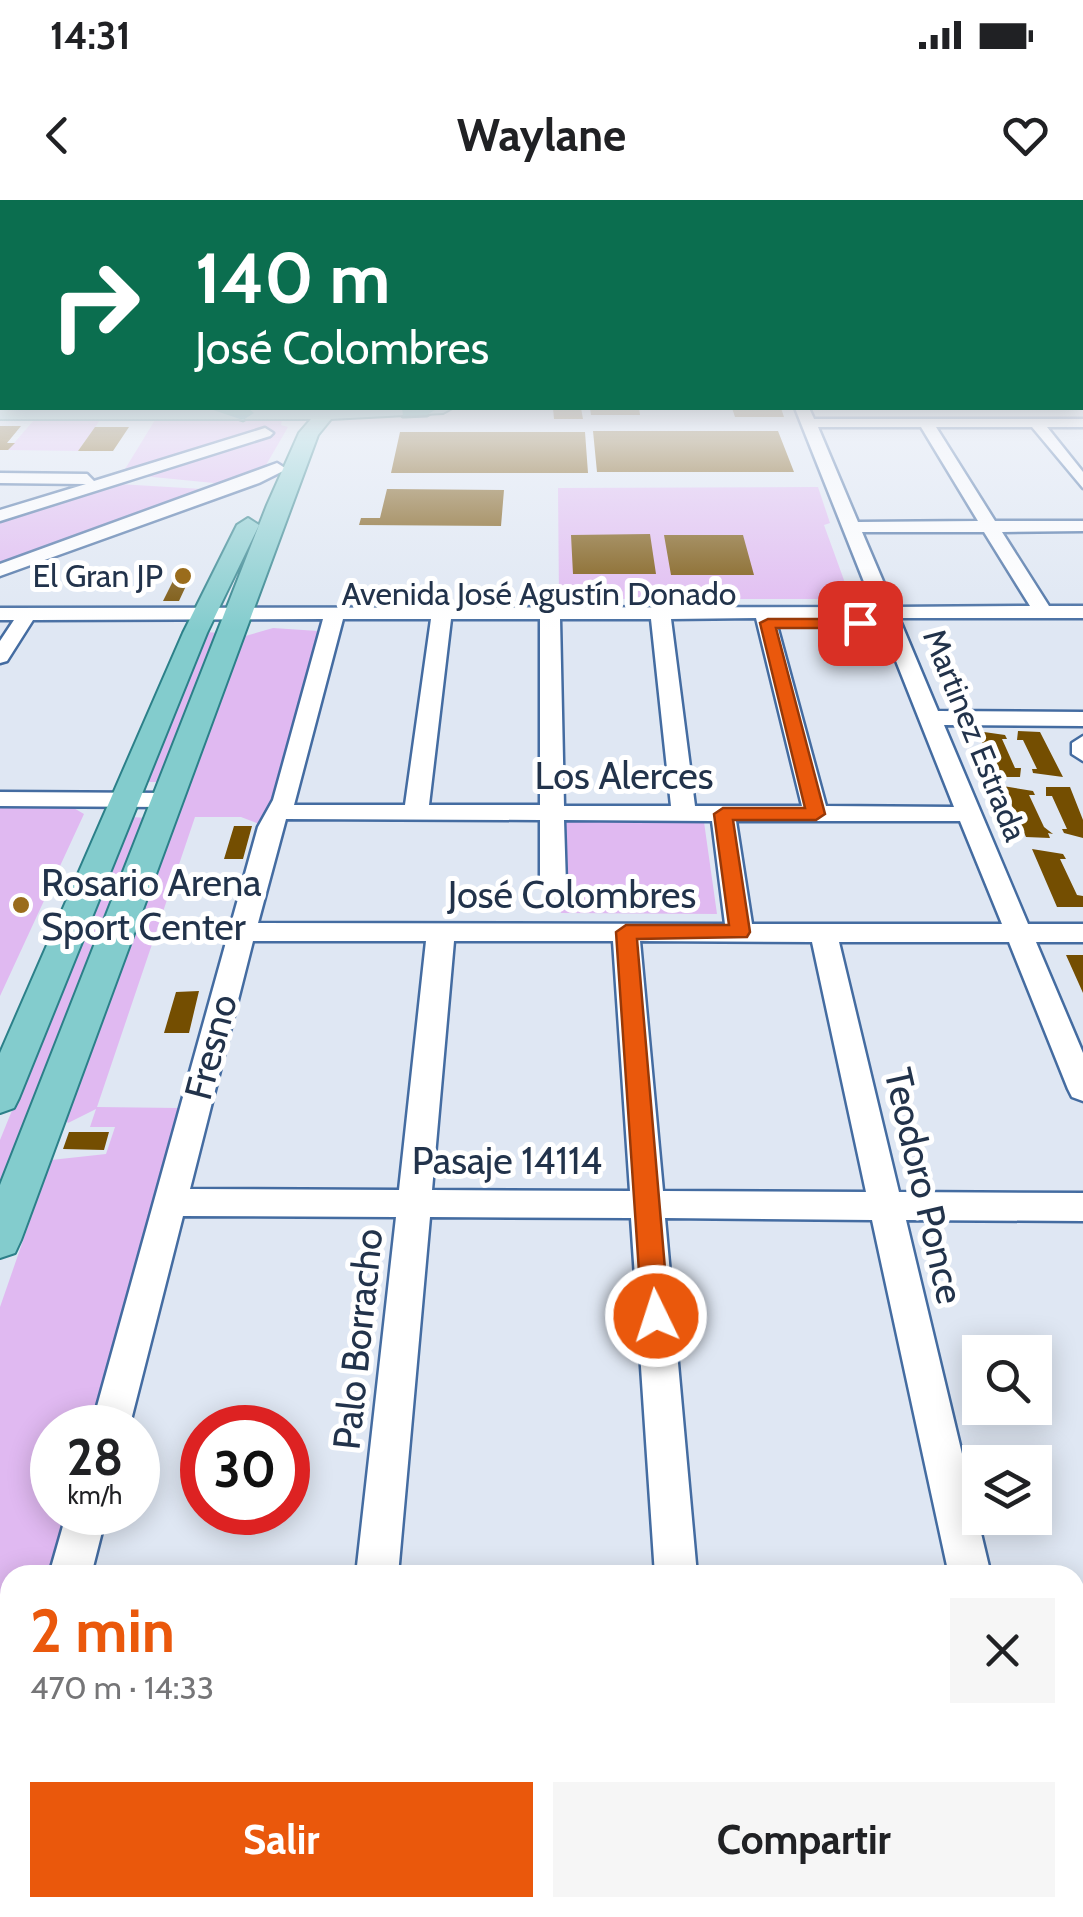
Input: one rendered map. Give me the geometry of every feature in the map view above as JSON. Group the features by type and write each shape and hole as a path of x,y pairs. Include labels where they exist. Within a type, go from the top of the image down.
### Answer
{"main road":[{"path":"0,1098 203,616 275,471"},
{"path":"0,1240 292,471"}],"street":[{"path":"0,516 146,471"},
{"path":"0,570 269,471"},
{"name":"Martinez Estrada","path":"829,471 1083,1088"},
{"path":"956,471 1042,612"},
{"path":"0,478 118,480 224,488 247,492 261,501"},
{"path":"852,527 1083,526"},
{"name":"Avenida José Agustín Donado","path":"889,618 1083,612"},
{"name":"Avenida José Agustín Donado","path":"0,614 889,618 1083,623"},
{"path":"0,656 27,614"},
{"name":"Fresno","path":"116,1405 270,826 278,812 333,618"},
{"path":"416,814 441,618"},
{"path":"550,618 552,886"},
{"path":"661,618 684,814"},
{"path":"766,618 816,814"},
{"path":"930,718 1083,719"},
{"path":"1083,743 1083,754"},
{"path":"0,799 166,800"},
{"name":"Los Alerces","path":"278,812 970,814"},
{"path":"723,814 740,932"},
{"name":"José Colombres","path":"242,932 1083,932"},
{"name":"Palo Borracho","path":"378,1565 441,932"},
{"path":"626,932 675,1565"},
{"name":"Teodoro Ponce","path":"822,932 968,1565"},
{"name":"Pasaje 14114","path":"170,1202 1083,1207"},
{"path":"73,1565 81,1535"}],"shaded area":[{"path":"124,471 263,471 224,484 122,474"},
{"path":"118,484 202,489 203,494 0,566 0,519"},
{"path":"818,487 830,523 824,525 849,594 838,599 559,599 558,488"},
{"path":"273,628 318,631 273,803 259,824 241,817 195,817 97,1107 179,1108 102,1405 30,1405 30,1535 68,1535 60,1565 0,1565 0,1307 51,1160 106,1154 115,1127 90,1127 96,1109 68,1123 65,1119 242,637"},
{"path":"205,632 220,633 161,782 145,782"},
{"name":"Rosario Arena Sport Center","path":"0,807 72,807 84,814 0,996"},
{"path":"131,817 148,818 0,1203 0,1140"},
{"path":"561,822 704,822 717,914 561,913"}],"building":[{"path":"588,471 588,473 391,473"},
{"path":"597,471 794,472 597,472"},
{"path":"387,489 504,490 501,526 359,525 361,518 380,518"},
{"path":"650,534 656,574 573,574 571,535"},
{"path":"664,535 743,535 754,575 671,575"},
{"path":"177,573 192,573 179,601 163,601"},
{"path":"977,731 1005,735 1007,739 1002,739 1015,768 1021,768 1020,777 997,777"},
{"path":"1018,731 1040,732 1063,777 1033,773 1032,769 1037,769 1023,740 1017,740"},
{"path":"1003,786 1033,791 1035,795 1029,795 1044,827 1053,834 1048,833 1050,838 1026,837"},
{"path":"1046,787 1070,787 1083,820 1083,838 1064,833 1062,829 1067,829 1052,796 1046,796"},
{"path":"234,826 252,826 243,859 224,859"},
{"path":"1032,849 1063,854 1066,859 1060,859 1077,895 1083,896 1083,907 1057,907"},
{"path":"1066,955 1083,955 1083,993"},
{"path":"199,991 189,1033 164,1033 176,992"},
{"path":"69,1132 109,1132 104,1150 63,1149"}],"place":[{"name":"El Gran JP","path":"183,576"},
{"name":"Rosario Arena Sport Center","path":"21,905"}],"route":[{"path":"656,1316 626,932 740,932 723,814 816,814 768,623 860,623"}]}
